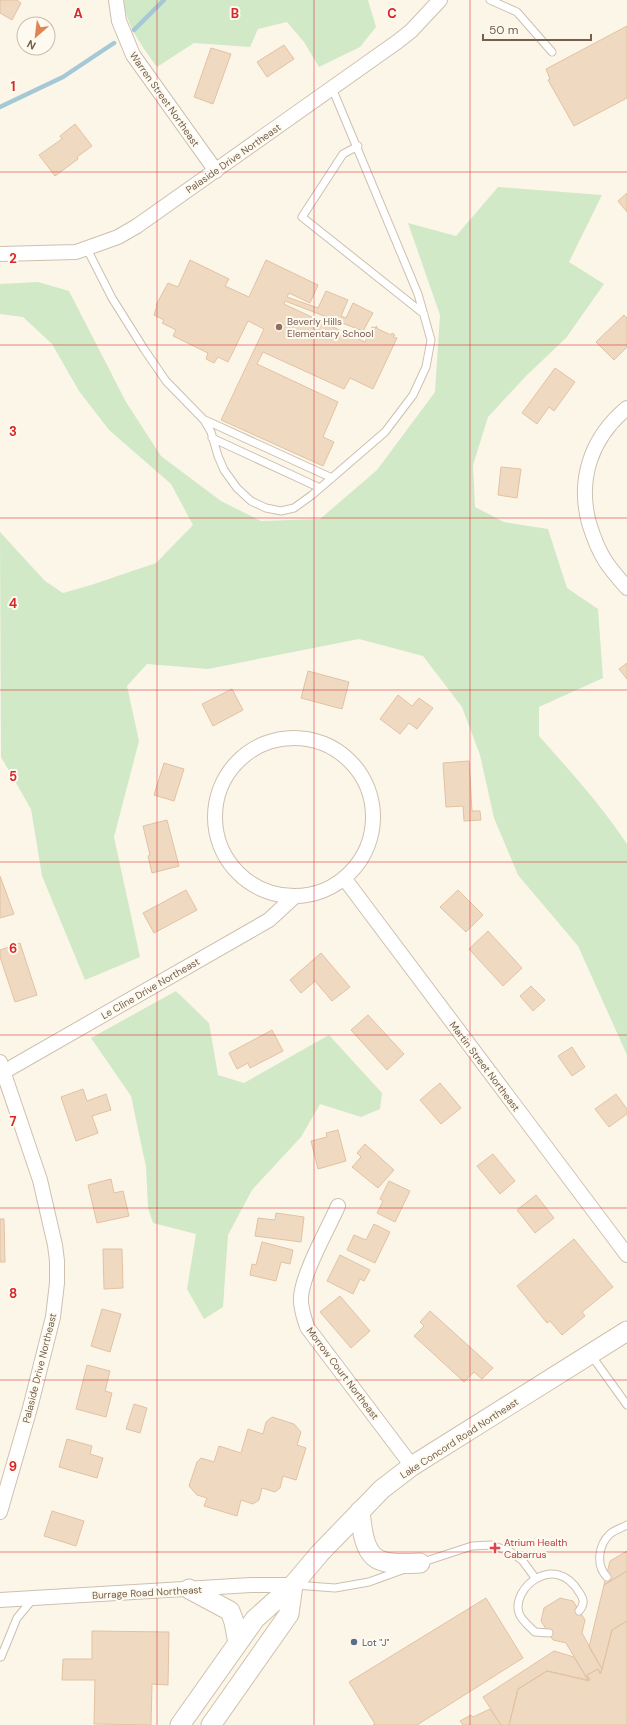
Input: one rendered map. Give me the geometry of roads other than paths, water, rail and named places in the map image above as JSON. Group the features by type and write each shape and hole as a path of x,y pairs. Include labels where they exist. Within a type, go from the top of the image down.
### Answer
{"main road":[{"name":"Lake Concord Road Northeast","path":"180,1725 255,1620 293,1585 320,1553 382,1489 412,1466 627,1331"},
{"path":"360,1511 365,1545 374,1558 384,1563 420,1563"},
{"path":"211,1725 289,1614 293,1585"},
{"path":"189,1589 216,1602 230,1611 238,1642"}],"street":[{"name":"Warren Street Northeast","path":"116,0 119,21 133,55 216,171"},
{"name":"Palaside Drive Northeast","path":"0,254 58,254 76,252 88,249 137,226 411,31 440,0"},
{"path":"627,408 617,416 601,436 589,460 584,489 585,506 593,537 605,561 627,588"},
{"path":"291,739 303,739 321,743 347,759 363,779 369,794 372,809 372,824 364,854 355,867 344,878 318,892 295,896 277,894 259,888 244,878 231,865 221,849 216,831 214,813 216,801 225,778 240,759 250,751 266,743 291,739"},
{"name":"Martin Street Northeast","path":"344,878 627,1255"},
{"name":"Le Cline Drive Northeast","path":"1,1069 268,920 295,896"},
{"name":"Palaside Drive Northeast","path":"0,1512 30,1408 53,1317 57,1276 55,1244 40,1180 1,1069"},
{"name":"Morrow Court Northeast","path":"338,1206 305,1279 301,1298 303,1315 308,1327 412,1466"},
{"name":"Burrage Road Northeast","path":"0,1600 189,1589 293,1585"}],"lane":[{"path":"490,0 517,12 552,52"},
{"path":"88,249 112,298 144,349 166,381 204,420 224,470 238,488 251,501 266,508 281,511 294,508 332,478 385,432 413,395 426,367 431,340 418,294 358,146 332,88"},
{"path":"358,146 343,154 302,217 424,314"},
{"path":"204,420 332,478"},
{"path":"212,438 320,488"},
{"path":"590,1354 627,1405"},
{"path":"606,1577 602,1569 599,1552 604,1541 611,1532 627,1525"},
{"path":"293,1585 335,1588 369,1582 472,1546 492,1545 509,1551 522,1560 536,1579"},
{"path":"549,1633 535,1632 519,1614 518,1602 524,1591 536,1579 549,1573 560,1574 570,1579 583,1600 583,1606 579,1611"},
{"path":"0,1649 1,1657 17,1618 26,1604 34,1598"}],"waterway":[{"path":"134,30 164,0"},
{"path":"0,107 63,77 114,43"}],"place":[{"name":"Beverly Hills Elementary School","path":"279,327"},
{"name":"Atrium Health Cabarrus","path":"495,1548"},
{"name":"Lot \"J\"","path":"354,1642"}]}
